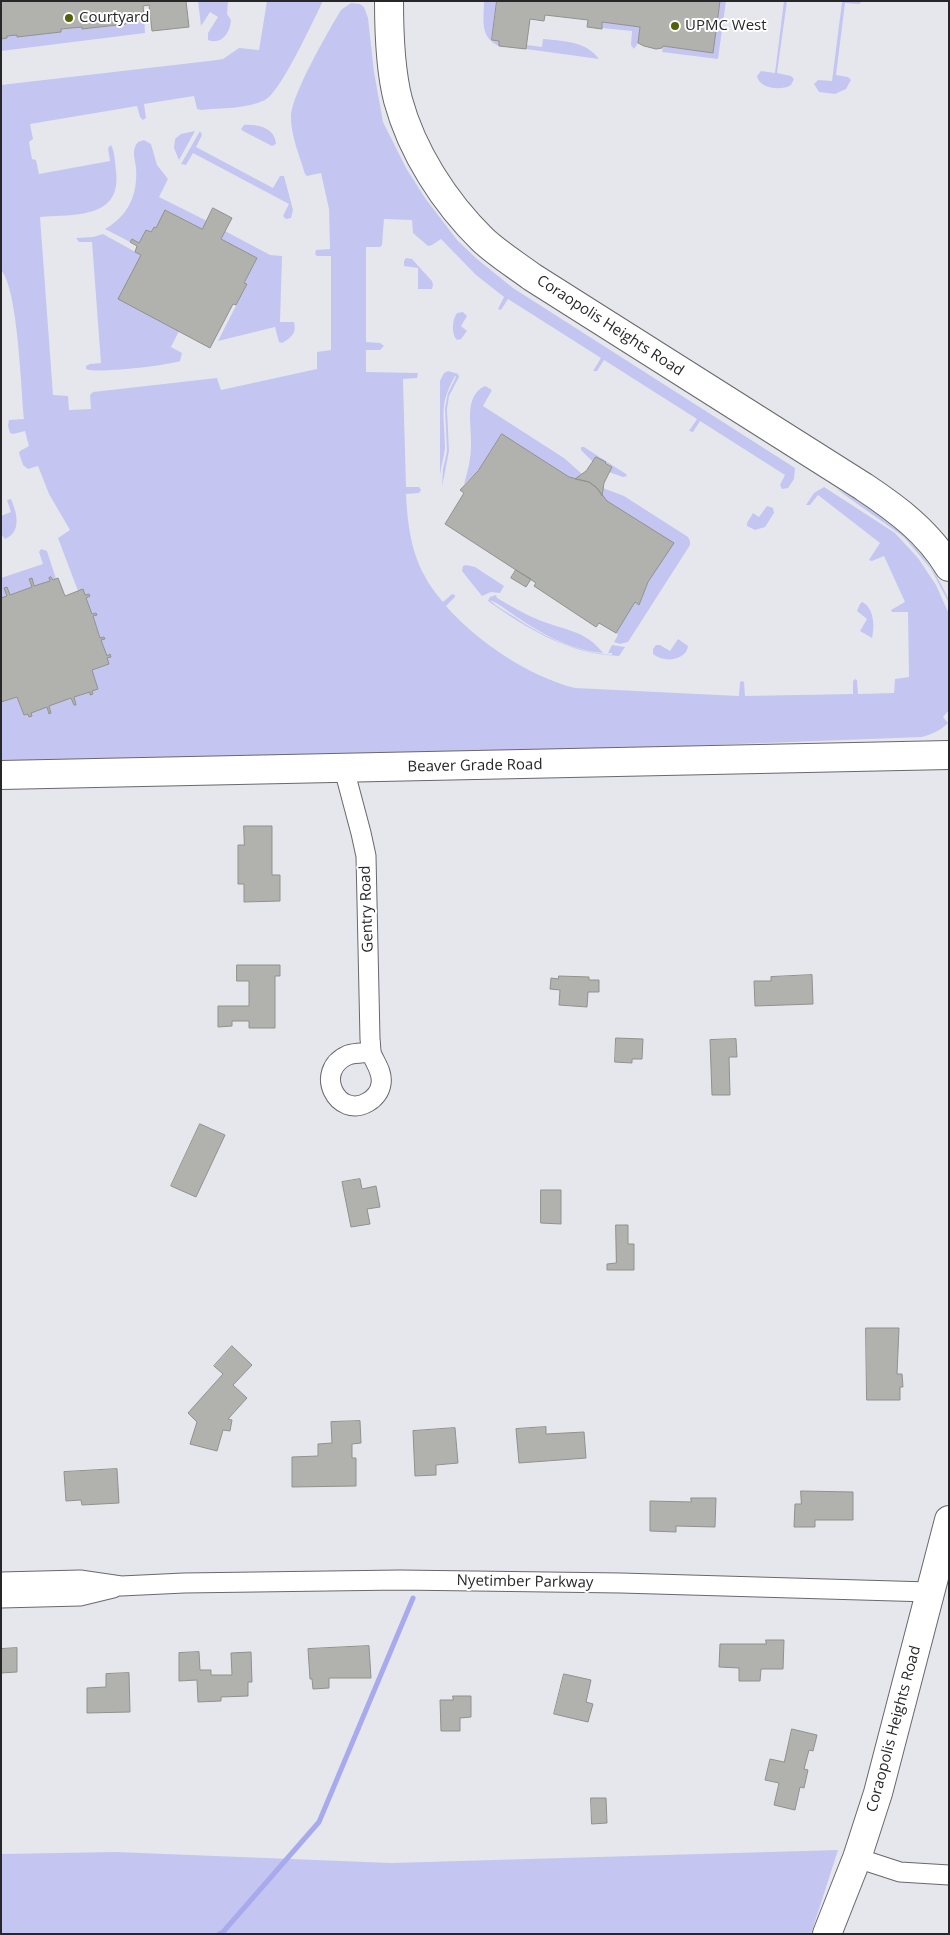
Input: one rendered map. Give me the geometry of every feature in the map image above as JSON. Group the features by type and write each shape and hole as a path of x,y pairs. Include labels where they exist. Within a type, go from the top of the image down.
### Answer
{"main road":[{"name":"Coraopolis Heights Road","path":"389,1 393,75 404,121 415,146 435,179 460,215 484,241 532,277 864,486 917,526 931,540 949,567"},
{"name":"Beaver Grade Road","path":"1,776 949,755"},
{"name":"Coraopolis Heights Road","path":"827,1934 857,1858 878,1793 949,1520"}],"street":[{"name":"Gentry Road","path":"344,769 366,856 371,1052"},
{"name":"Nyetimber Parkway","path":"1,1582 80,1580 121,1586"},
{"name":"Nyetimber Parkway","path":"1,1598 80,1596 121,1586 203,1582 400,1580 621,1583 929,1592"},
{"path":"857,1858 900,1872 949,1875"}],"shaded area":[{"path":"198,1 228,1 227,14 231,20 227,33 221,39 217,41 208,40 208,33 218,17 210,12 201,26"},
{"path":"267,1 323,1 288,70 272,94 265,100 242,107 201,110 197,109 194,96 144,104 146,118 143,120 140,117 137,106 30,124 33,139 29,142 32,159 36,160 39,174 110,161 108,148 111,145 116,171 116,187 111,198 103,206 80,214 40,217 53,395 68,396 69,410 91,409 90,395 93,392 217,378 221,390 317,369 317,352 331,350 331,256 317,256 315,254 316,250 330,249 329,209 321,173 307,176 305,174 291,125 292,108 303,80 341,10 351,3 360,4 364,7 368,18 374,72 383,122 406,168 425,198 457,240 513,288 795,468 794,479 788,488 782,489 780,485 785,475 700,421 693,432 689,431 697,419 604,360 597,371 593,371 601,358 508,299 501,310 498,309 504,297 476,275 441,239 428,246 413,233 412,220 384,219 382,245 380,247 366,247 366,342 380,343 384,346 380,350 366,350 366,372 418,373 417,378 403,379 406,487 419,487 421,490 419,493 406,494 414,551 433,590 443,602 452,594 455,595 446,606 472,632 505,656 540,675 575,688 739,696 740,682 742,681 744,682 745,696 853,694 853,681 855,679 857,680 858,694 894,693 895,679 909,677 908,612 892,612 891,610 905,602 884,556 872,561 869,560 880,543 818,495 810,505 806,505 814,493 824,487 895,533 918,558 936,585 949,614 949,710 943,717 948,723 943,728 922,737 555,751 1,763 1,702 17,697 24,715 47,707 49,714 51,713 49,706 71,698 74,705 76,705 74,697 90,692 90,695 93,694 92,691 98,689 92,670 109,664 107,658 111,656 110,654 107,656 101,640 105,639 104,637 100,638 93,616 96,613 92,614 86,598 90,596 89,594 85,595 83,590 78,591 58,538 70,530 49,494 38,466 28,469 23,465 19,453 29,446 25,431 13,434 10,433 8,426 9,420 24,419 15,318 7,281 1,270 1,85 223,59 239,48 259,50"},
{"path":"484,1 497,1 492,40 499,41 499,46 488,38 485,33 483,21"},
{"path":"720,1 726,1 718,59 662,52 663,46 713,53"},
{"path":"784,1 787,1 777,73 791,76 794,79 791,85 787,87 771,88 762,84 757,76 761,71 775,73"},
{"path":"836,1 863,1 859,4 845,3 836,75 848,77 851,80 846,89 835,94 819,92 814,84 818,80 832,81 842,2"},
{"path":"144,15 145,33 1,51 1,39 7,36 17,35 17,37 61,32 61,29 82,27 83,29 126,24 126,21 137,20 136,16"},
{"path":"602,22 640,27 638,43 634,49 631,45 632,31 602,28"},
{"path":"543,39 566,41 581,45 594,53 599,59 526,49 527,45 542,47"},
{"path":"244,125 255,125 265,128 273,134 276,144 272,146 243,131 241,129"},
{"path":"195,131 179,160 174,148 175,139 181,134"},
{"path":"200,131 202,135 196,147 273,188 280,176 284,176 293,210 291,218 286,219 283,216 289,204 193,153 186,165 181,164"},
{"path":"144,140 151,144 157,165 168,179 159,197 207,221 202,229 166,210 156,228 153,227 151,232 146,230 139,243 132,239 130,242 105,229 120,218 130,204 136,178 135,148 138,142"},
{"path":"225,231 270,255 282,256 280,322 294,322 295,329 292,335 282,343 279,342 275,327 218,341 247,284 244,283 257,258 221,239"},
{"path":"103,234 141,255 179,331 171,347 182,353 180,361 117,370 86,369 86,366 90,364 101,363 92,242 79,242 76,238 93,237"},
{"path":"406,258 412,259 432,281 432,289 418,289 418,268 404,266"},
{"path":"463,312 467,316 461,326 467,331 461,339 457,340 453,331 453,323 457,313"},
{"path":"448,371 458,374 459,377 449,396 447,409 449,451 442,487 447,451 445,408 448,393 456,377 450,386 444,404 445,448 440,475 440,381 444,373"},
{"path":"485,386 492,390 483,406 564,458 582,474 575,479 569,477 502,434 478,471 464,484 470,455 471,404 478,391"},
{"path":"581,447 584,447 627,476 623,477 609,472 612,467 604,461 593,462 581,450"},
{"path":"603,488 624,496 688,537 690,541 690,545 628,642 620,644 614,642 618,635 616,633 635,602 639,605 648,582 673,543 607,501 602,496"},
{"path":"835,488 871,509 902,534 916,548 928,564 939,581 949,603 931,569 904,537"},
{"path":"11,499 17,522 14,532 5,539 1,534 1,516 11,512 7,500"},
{"path":"767,506 773,508 774,513 765,527 755,530 747,526 753,513 759,517"},
{"path":"41,549 47,551 56,579 53,580 51,577 49,578 50,581 34,586 32,579 29,580 32,587 1,598 1,578 43,564 39,552"},
{"path":"463,566 475,567 504,586 500,593 491,592 482,596 462,571"},
{"path":"496,595 497,598 528,615 582,635 596,645 603,653 580,649 612,655 612,653 608,653 612,645 625,647 619,656 583,651 566,645 550,639 519,622 488,601 490,597","holes":["490,600 539,631 580,649 550,638 527,625"]},
{"path":"862,602 869,608 871,613 873,623 872,638 860,631 867,619 857,611"},
{"path":"678,639 688,646 683,655 674,659 662,659 653,654 653,649 656,645 660,645 670,651"},
{"path":"838,1850 811,1934 1,1934 1,1854 116,1852 391,1863"}],"building":[{"name":"Courtyard","path":"1,1 186,1 189,27 152,31 149,5 143,6 144,15 136,16 137,20 126,21 126,24 82,29 82,27 61,29 61,32 17,37 17,35 7,36 7,38 1,39"},
{"name":"UPMC West","path":"497,1 720,1 713,53 663,46 656,49 644,46 638,43 640,27 602,22 602,29 587,27 588,20 545,15 544,21 530,19 526,49 499,46 499,41 492,40"},
{"path":"213,208 232,218 221,239 257,258 244,283 247,284 236,305 233,304 210,348 118,299 141,255 135,252 137,246 130,242 132,239 139,243 146,230 151,232 154,227 156,228 165,210 202,229"},
{"path":"502,434 569,477 589,482 597,488 607,501 674,543 648,582 639,605 635,602 616,633 599,623 596,627 534,586 536,583 445,524 464,493 460,490 478,471"},
{"path":"596,457 612,467 604,483 602,496 597,488 589,482 575,479 586,471"},
{"path":"516,570 531,579 526,587 511,578"},
{"path":"51,577 53,580 58,578 65,596 83,589 85,595 89,594 90,596 86,598 92,614 96,613 97,615 93,616 100,638 104,637 105,639 101,640 107,656 110,654 111,657 107,658 109,664 92,670 98,689 92,691 93,694 90,695 90,692 74,697 76,705 74,705 71,698 49,706 51,713 49,714 47,707 31,713 32,716 29,717 28,714 24,715 17,697 1,702 1,598 7,596 4,588 7,587 10,595 32,587 29,579 32,578 34,586 50,581 49,578"},
{"path":"244,826 272,826 272,875 280,875 280,901 244,902 244,884 238,884 238,845 244,845"},
{"path":"237,965 280,965 280,976 275,976 275,1028 249,1028 249,1021 232,1021 232,1026 218,1027 218,1006 249,1006 249,981 237,981"},
{"path":"812,975 813,1004 755,1006 754,981 771,981 771,977"},
{"path":"559,976 589,977 589,980 599,980 599,992 588,992 587,1007 559,1005 560,990 550,989 551,978 558,979"},
{"path":"616,1038 643,1039 642,1059 632,1059 632,1063 615,1062"},
{"path":"736,1039 737,1057 729,1057 730,1095 712,1095 710,1040"},
{"path":"200,1124 225,1135 196,1197 171,1186"},
{"path":"360,1179 362,1189 376,1186 380,1207 367,1209 370,1224 351,1227 342,1182"},
{"path":"541,1190 561,1190 561,1224 541,1223"},
{"path":"616,1225 628,1225 628,1244 634,1244 634,1270 607,1270 607,1264 616,1263"},
{"path":"866,1328 899,1328 897,1374 902,1374 903,1387 900,1387 900,1400 867,1400"},
{"path":"232,1346 252,1365 233,1385 247,1398 228,1419 232,1420 230,1431 223,1430 217,1451 190,1444 197,1422 188,1413 223,1374 214,1366"},
{"path":"360,1421 361,1443 352,1444 352,1458 356,1458 356,1486 292,1487 292,1457 318,1456 318,1444 332,1443 331,1422"},
{"path":"546,1427 546,1434 584,1432 586,1458 519,1463 516,1429"},
{"path":"455,1428 458,1463 436,1465 436,1475 415,1476 413,1431"},
{"path":"117,1469 119,1503 82,1505 81,1500 66,1501 64,1472"},
{"path":"801,1491 853,1492 853,1520 815,1520 815,1527 794,1527 795,1504 801,1504"},
{"path":"691,1498 716,1498 715,1527 676,1526 676,1532 650,1531 650,1501 691,1502"},
{"path":"766,1640 784,1640 783,1669 761,1669 760,1681 739,1681 739,1668 719,1667 720,1644 766,1644"},
{"path":"369,1646 371,1678 329,1678 329,1688 313,1689 312,1679 310,1679 308,1649"},
{"path":"17,1648 17,1672 1,1673 1,1649"},
{"path":"199,1652 200,1670 211,1670 211,1675 232,1675 231,1653 251,1652 252,1682 248,1682 248,1696 221,1697 221,1701 198,1702 197,1680 179,1681 179,1653"},
{"path":"129,1673 130,1712 87,1713 87,1688 106,1687 106,1674"},
{"path":"564,1674 591,1680 586,1702 593,1704 588,1722 554,1714"},
{"path":"453,1696 471,1696 471,1717 460,1718 460,1731 441,1731 440,1700 453,1700"},
{"path":"792,1729 817,1735 813,1751 809,1750 804,1769 808,1770 804,1788 800,1787 795,1810 774,1805 779,1783 765,1780 770,1759 784,1762"},
{"path":"591,1798 606,1798 607,1823 592,1824"}],"waterway":[{"path":"219,1934 223,1932 319,1822 413,1598"}],"place":[{"name":"Courtyard","path":"69,18"},
{"name":"UPMC West","path":"675,26"}]}
